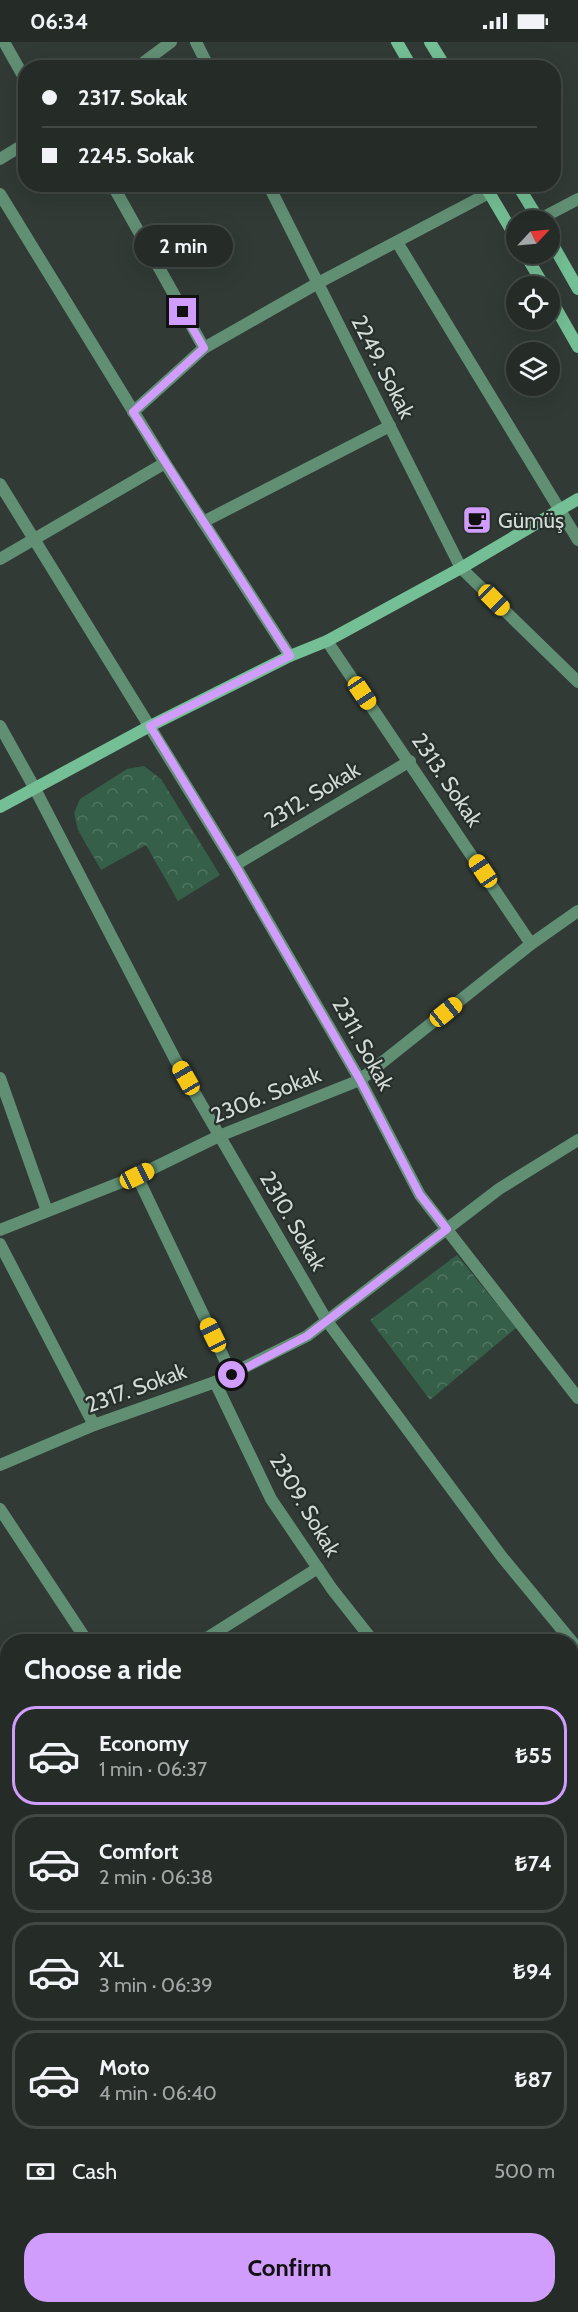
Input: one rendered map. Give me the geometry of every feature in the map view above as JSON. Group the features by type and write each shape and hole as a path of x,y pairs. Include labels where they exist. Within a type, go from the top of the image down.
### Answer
{"main road":[{"path":"397,42 407,60"},
{"path":"434,43 442,60"},
{"path":"488,192 506,222"},
{"path":"522,192 532,210"},
{"path":"560,257 578,289"},
{"path":"560,315 578,347"},
{"path":"0,807 150,726 290,656 327,641 461,568 578,499"}],"street":[{"path":"4,42 18,67"},
{"path":"147,60 171,42"},
{"path":"196,42 205,60"},
{"path":"0,159 18,148"},
{"path":"116,192 204,348"},
{"name":"2249. Sokak","path":"272,192 461,568 578,682"},
{"path":"133,412 204,348 397,242 481,192"},
{"path":"0,194 165,463 290,656"},
{"path":"558,210 578,200"},
{"path":"397,242 578,540"},
{"path":"203,522 390,426"},
{"path":"0,559 165,463"},
{"name":"2311. Sokak","path":"0,484 235,865 360,1080 420,1195 578,1398"},
{"name":"2313. Sokak","path":"327,641 410,761 531,944"},
{"name":"2310. Sokak","path":"0,726 175,1059 327,1321 502,1557 566,1634"},
{"name":"2312. Sokak","path":"235,865 410,761"},
{"name":"2306. Sokak","path":"0,1230 137,1176 219,1136 360,1080 531,944 578,911"},
{"path":"0,1078 47,1211"},
{"name":"2317. Sokak","path":"0,1465 94,1425 232,1375 307,1336 499,1189 578,1140"},
{"path":"137,1176 232,1375"},
{"path":"0,1244 94,1425"},
{"name":"2309. Sokak","path":"215,1382 271,1498 318,1568 368,1634"},
{"path":"0,1509 82,1634"},
{"path":"213,1634 318,1568"}],"green space":[{"path":"144,766 161,779 220,875 178,901 146,845 101,870 78,830 74,813 80,799 127,769"},
{"path":"457,1255 516,1328 430,1400 370,1320"}],"place":[{"name":"Gümüş","path":"477,520"}],"route":[{"path":"183,312 204,348 133,412 290,656 150,726 235,865 360,1080 420,1195 447,1229 307,1336 232,1375"}]}
